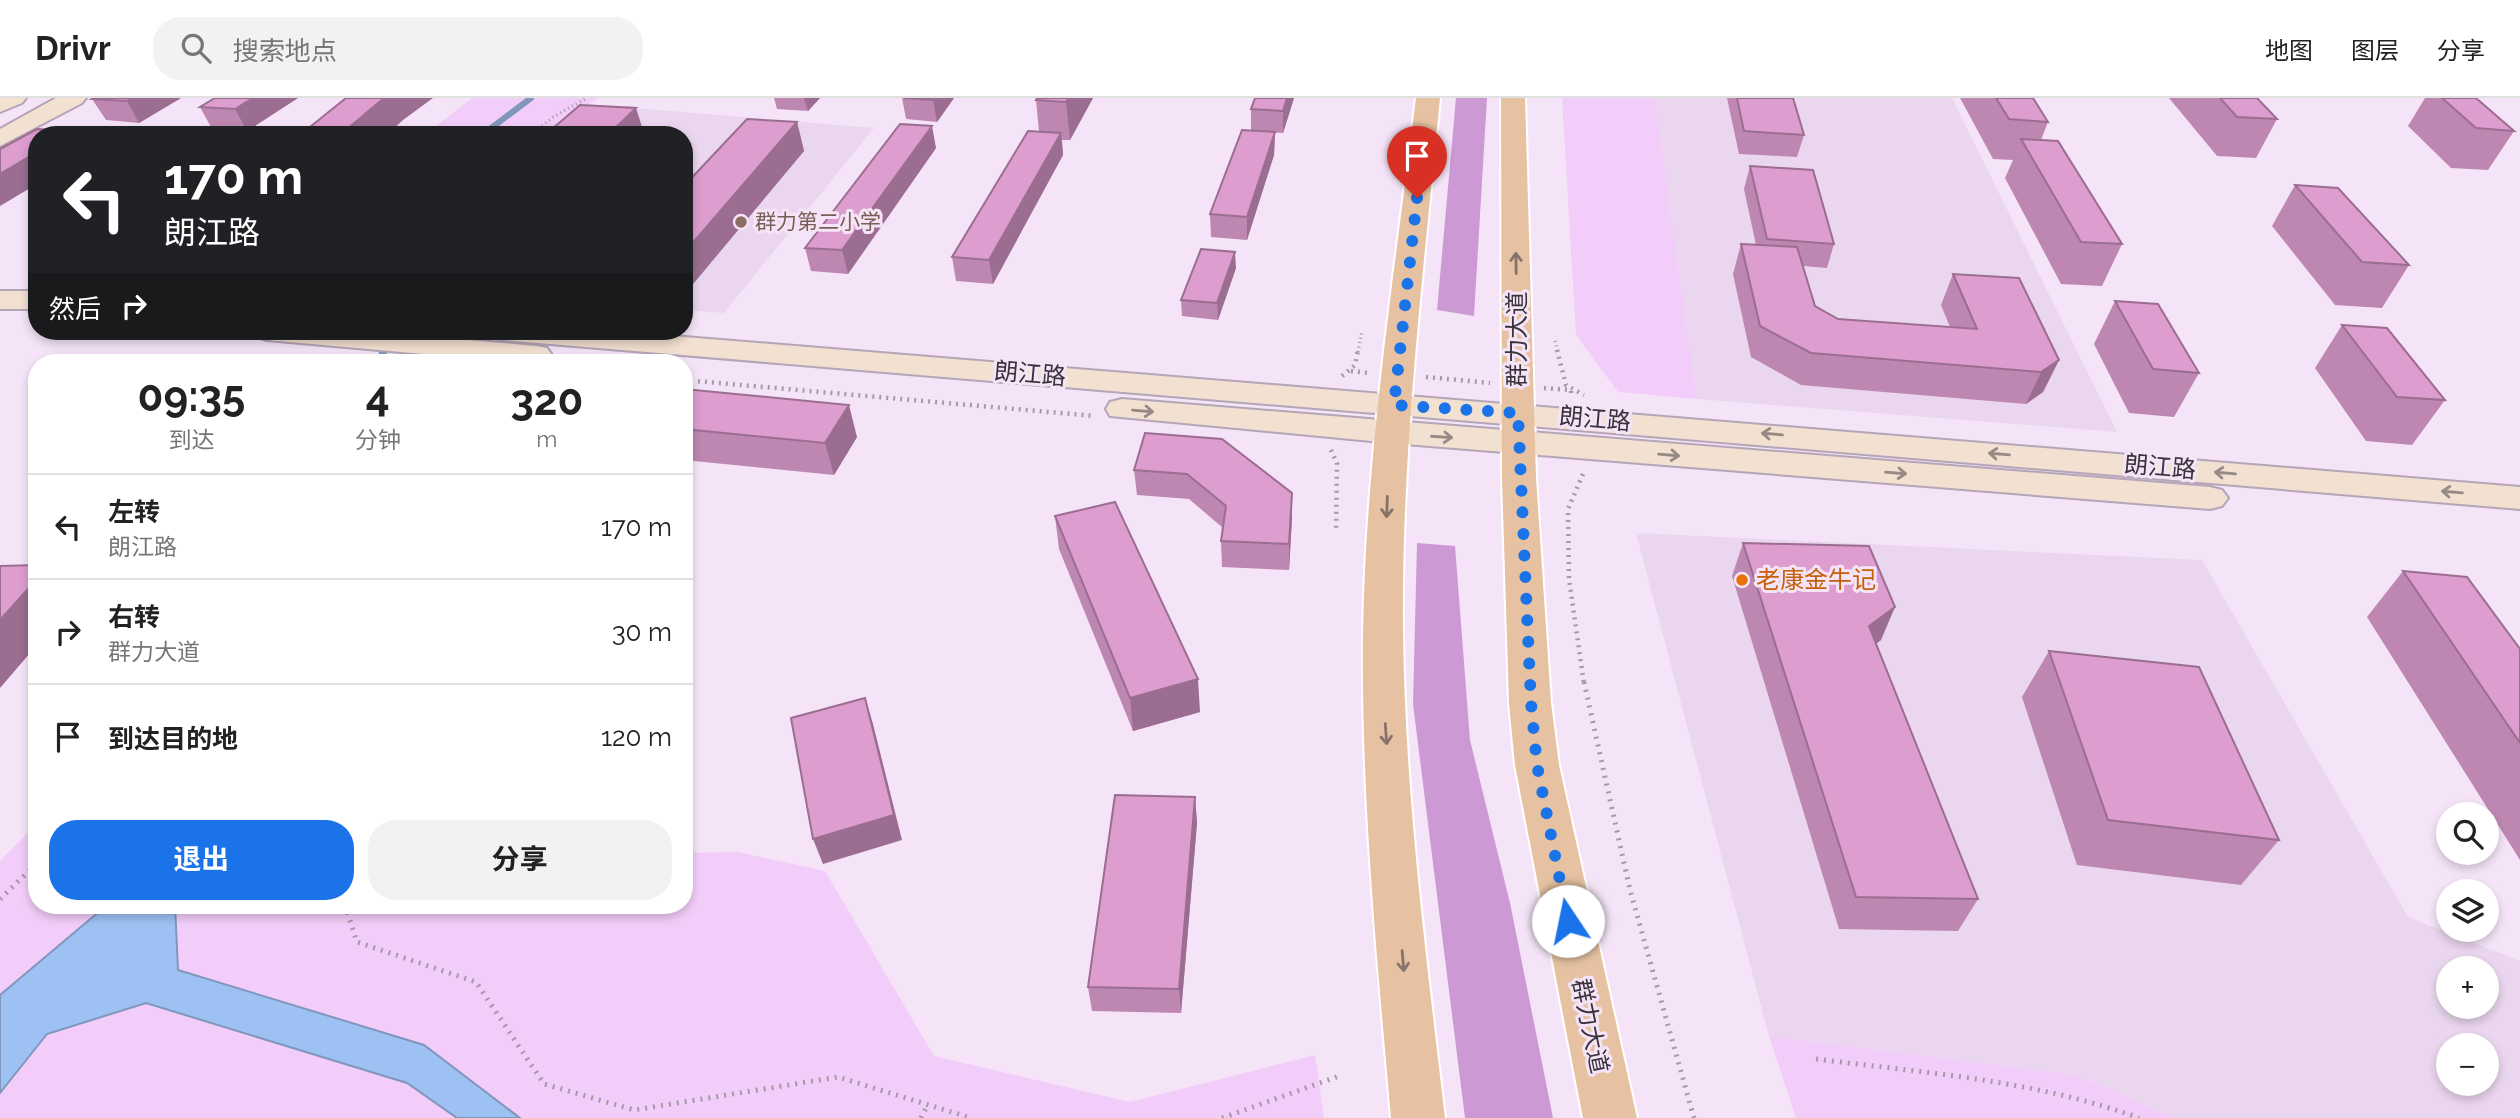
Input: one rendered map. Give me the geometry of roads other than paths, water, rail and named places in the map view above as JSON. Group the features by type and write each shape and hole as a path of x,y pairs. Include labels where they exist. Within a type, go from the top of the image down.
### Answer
{"main road":[{"path":"0,106 14,98"},
{"path":"0,139 74,98"},
{"path":"1418,1118 1399,919 1385,722 1383,633 1393,419 1428,98"},
{"name":"群力大道","path":"1513,98 1518,428 1531,703 1537,765 1608,1113"},
{"path":"0,299 28,300"},
{"path":"0,318 28,319"},
{"path":"365,340 522,354"},
{"name":"朗江路","path":"594,340 1393,419"},
{"name":"朗江路","path":"693,370 2520,498"},
{"name":"朗江路","path":"1518,428 2520,523"}],"water":[{"path":"96,914 175,914 178,970 424,1045 520,1118 457,1118 407,1083 146,1003 47,1034 0,1093 0,995"}],"waterway":[{"path":"494,126 531,98"},
{"path":"383,352 387,340"},
{"path":"383,354 384,350"}],"place":[{"name":"群力第二小学","path":"741,222"},
{"name":"老康金牛记","path":"1742,580"}]}
